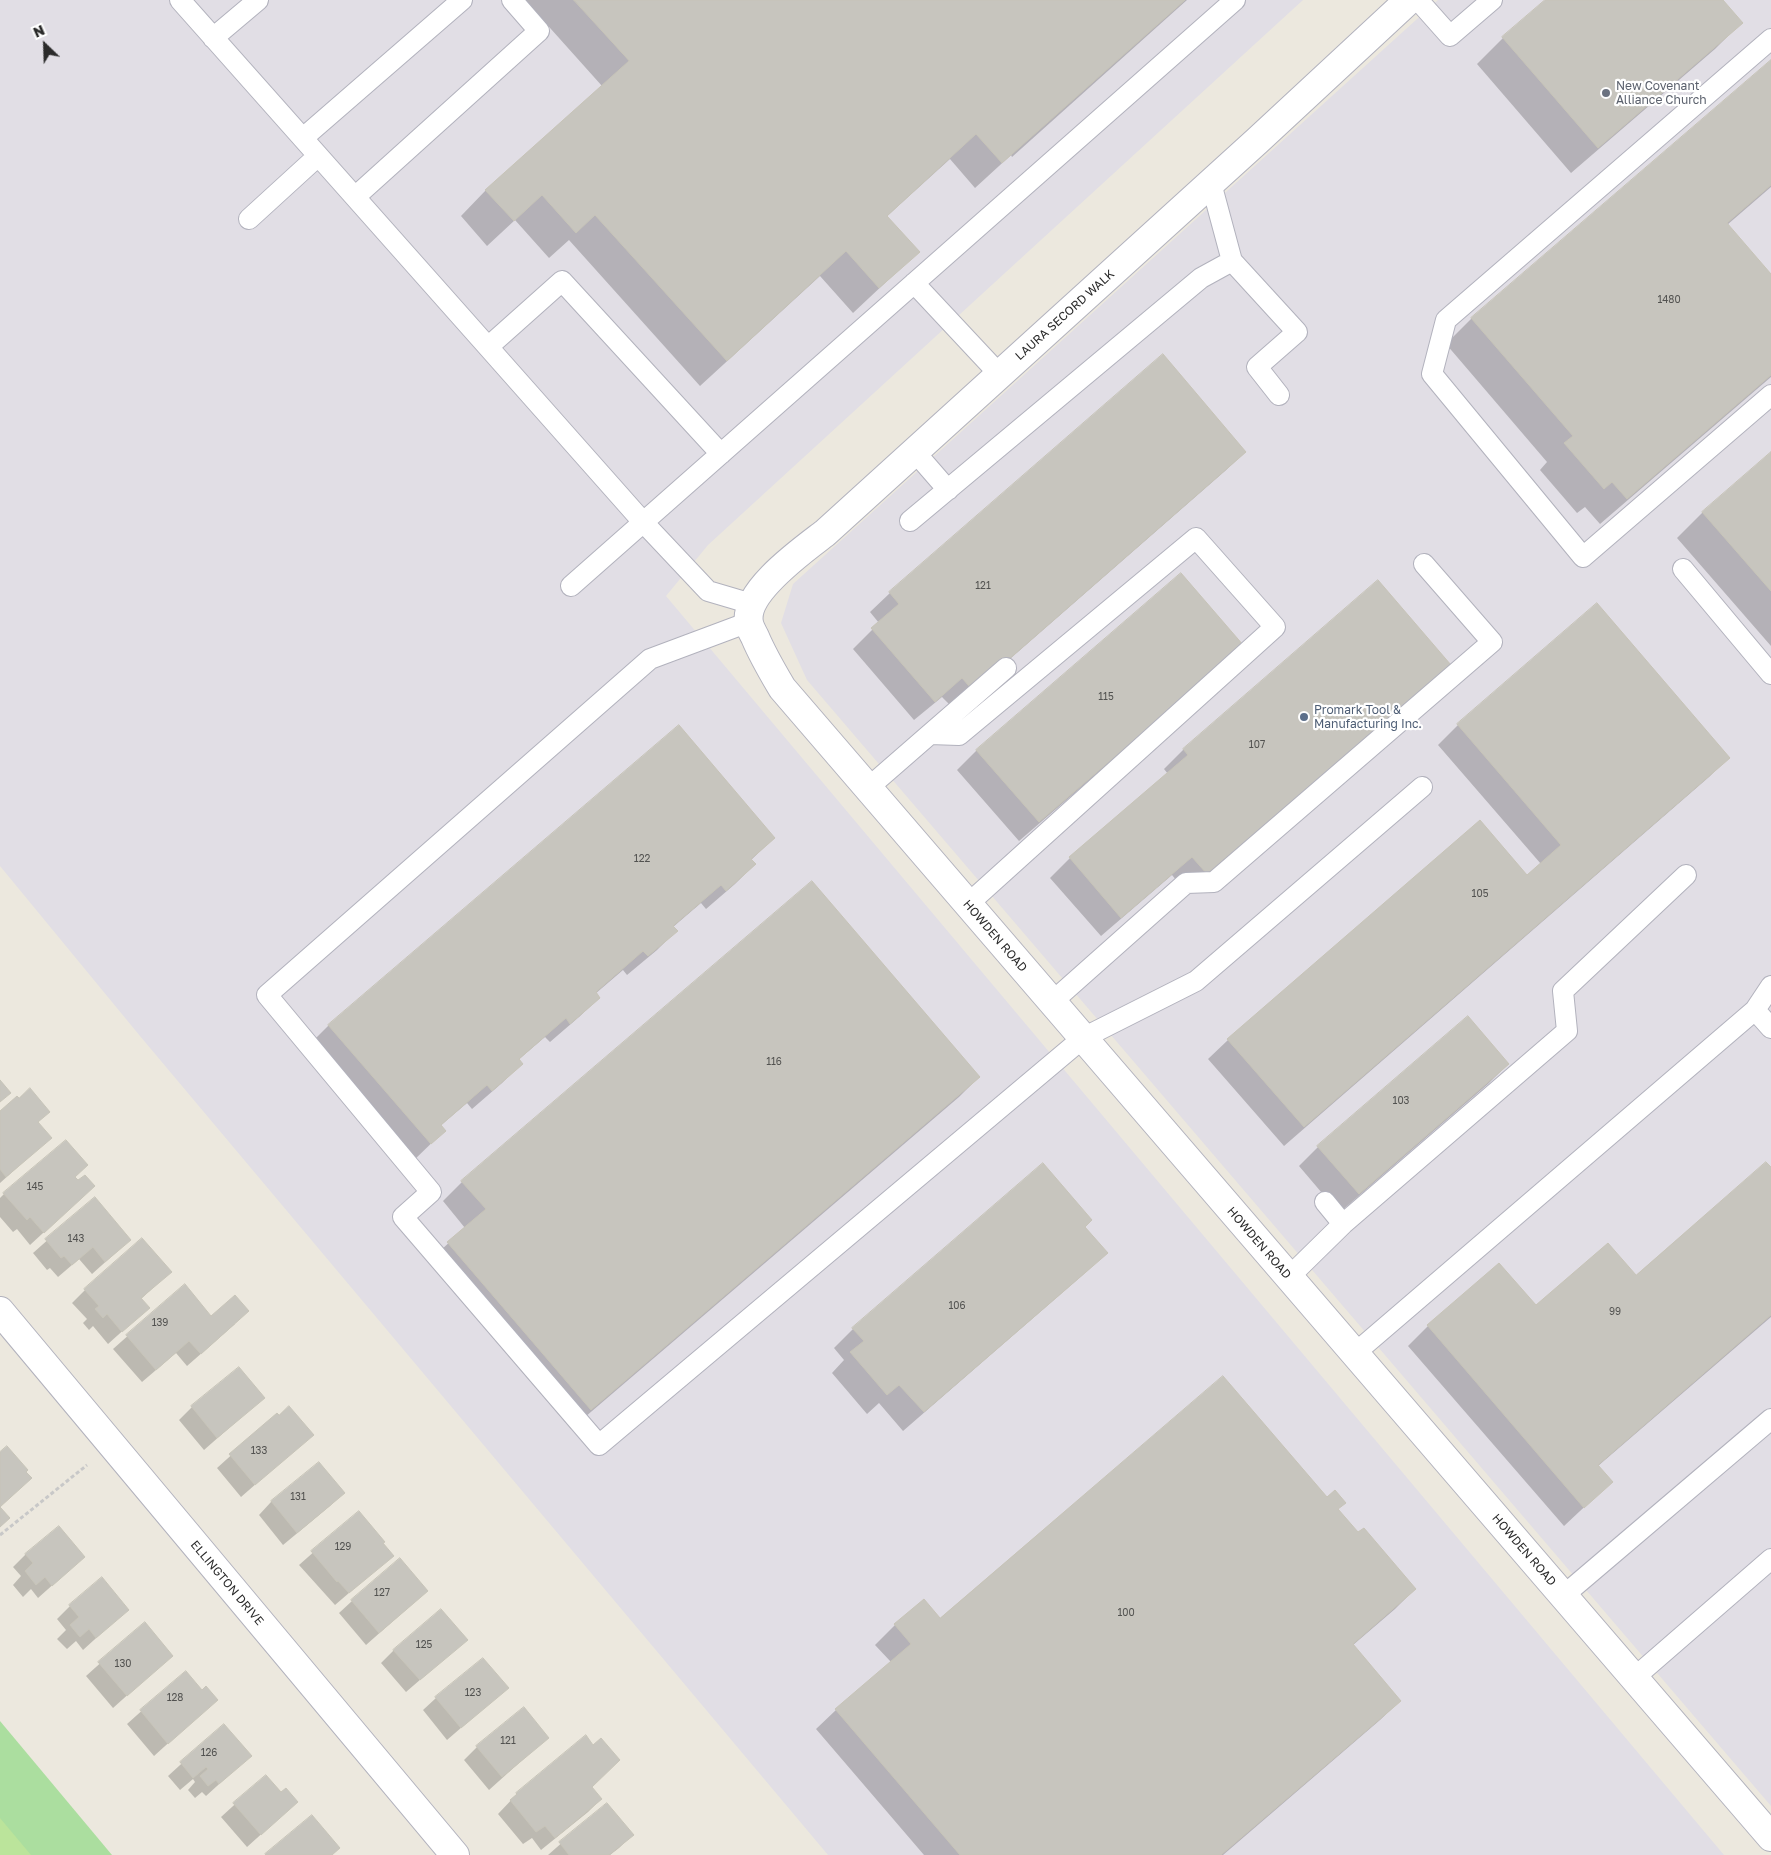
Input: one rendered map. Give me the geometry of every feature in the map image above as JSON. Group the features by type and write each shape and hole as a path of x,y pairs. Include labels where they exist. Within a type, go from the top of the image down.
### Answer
{"street":[{"name":"LAURA SECORD WALK","path":"753,623 762,588 790,559 825,533 1000,375 1409,0"},
{"name":"HOWDEN ROAD","path":"753,623 765,661 782,688 1771,1837"},
{"name":"ELLINGTON DRIVE","path":"0,1311 454,1855"}],"lane":[{"path":"180,0 643,522 708,591 753,623"},
{"path":"213,38 258,0"},
{"path":"303,138 462,0"},
{"path":"355,197 539,31 512,0"},
{"path":"571,586 1235,0"},
{"path":"1418,0 1450,36 1492,0"},
{"path":"1771,39 1446,320 1432,374 1583,556 1771,395"},
{"path":"249,219 318,156"},
{"path":"1211,183 1232,261 1297,332 1257,367 1279,396"},
{"path":"910,521 1201,278 1232,261"},
{"path":"488,346 562,281 720,454"},
{"path":"914,283 1000,375"},
{"path":"914,452 948,490"},
{"path":"930,734 959,735 1196,538 1275,627 968,904"},
{"path":"1052,1002 1186,883 1214,882 1492,642 1424,564"},
{"path":"1683,569 1771,674"},
{"path":"753,623 650,659 267,995 431,1192 403,1217 599,1445 1083,1038 1196,981 1422,787"},
{"path":"868,788 1006,668"},
{"path":"1289,1277 1343,1224 1567,1031 1563,990 1686,875"},
{"path":"1354,1354 1756,1010 1771,986"},
{"path":"1756,1010 1771,1028"},
{"path":"1325,1202 1343,1224"},
{"path":"1564,1596 1771,1419"},
{"path":"1634,1678 1771,1559"}],"path":[{"path":"0,1536 112,1446"}],"shaded area":[{"path":"0,0 1303,0 708,545 666,596 1724,1855 828,1855 140,1036 0,866"},
{"path":"1438,0 1771,0 1771,1806 807,680 781,623 793,584"}],"green space":[{"path":"0,1721 112,1855 0,1855"},
{"path":"0,1818 31,1855 0,1855"}],"building":[{"path":"574,0 1185,0 1002,163 976,134 887,216 920,252 879,288 846,251 727,361 595,215 576,233 542,195 514,221 485,190 629,61"},
{"name":"New Covenant Alliance Church","path":"1545,0 1723,0 1743,23 1598,148 1502,37"},
{"path":"1771,60 1771,185 1727,223 1771,274 1771,375 1627,499 1612,482 1604,489 1564,443 1573,436 1471,318"},
{"path":"1163,354 1246,452 976,688 972,683 969,686 962,678 935,702 871,628 899,604 889,592"},
{"path":"1771,452 1771,591 1702,512"},
{"path":"1181,573 1244,646 1039,822 976,750"},
{"path":"1378,580 1451,665 1207,874 1192,857 1121,918 1069,857 1188,755 1183,749"},
{"path":"1597,603 1730,758 1304,1127 1227,1039 1480,820 1527,875 1561,845 1457,724"},
{"path":"679,725 775,838 751,859 756,864 726,891 721,885 673,926 678,931 648,956 643,951 596,992 600,998 570,1024 566,1018 519,1059 523,1064 492,1091 487,1085 441,1125 446,1131 431,1144 328,1025"},
{"path":"812,881 980,1077 591,1410 447,1242 486,1209 461,1181"},
{"path":"1468,1016 1509,1064 1359,1194 1317,1146"},
{"path":"0,1080 11,1093 0,1102"},
{"path":"30,1088 50,1112 38,1122 52,1138 6,1177 0,1169 0,1111 17,1096 19,1098"},
{"path":"66,1140 88,1165 75,1177 78,1180 85,1175 95,1186 44,1233 30,1217 27,1220 3,1193"},
{"path":"1766,1162 1771,1167 1771,1315 1598,1465 1613,1482 1584,1508 1427,1325 1499,1263 1536,1305 1608,1243 1636,1275"},
{"path":"1043,1163 1092,1220 1085,1227 1108,1253 924,1412 899,1385 887,1395 850,1352 864,1341 852,1328"},
{"path":"95,1197 131,1240 105,1262 93,1247 72,1265 64,1256 61,1258 45,1239"},
{"path":"142,1238 172,1272 141,1298 150,1308 122,1332 107,1314 103,1318 95,1309 99,1306 84,1289"},
{"path":"185,1284 211,1316 235,1295 249,1311 201,1354 189,1341 156,1370 126,1335"},
{"path":"239,1367 265,1398 217,1438 191,1406"},
{"path":"1223,1376 1327,1497 1335,1490 1346,1503 1338,1509 1358,1532 1364,1528 1416,1589 1353,1644 1401,1701 1221,1855 960,1855 835,1709 911,1644 894,1624 924,1599 940,1618"},
{"path":"289,1406 314,1435 255,1485 229,1454 277,1413 279,1415"},
{"path":"7,1446 28,1470 26,1472 32,1478 0,1507 0,1452"},
{"path":"319,1462 345,1493 297,1533 271,1501"},
{"path":"0,1507 10,1518 0,1527"},
{"path":"359,1511 394,1556 349,1593 337,1582 311,1551"},
{"path":"59,1526 85,1557 52,1586 45,1577 36,1585 25,1571 33,1563 25,1554"},
{"path":"400,1558 428,1591 379,1633 351,1600"},
{"path":"102,1577 129,1610 96,1638 89,1629 80,1637 70,1625 79,1617 69,1605"},
{"path":"441,1609 468,1640 420,1680 393,1650"},
{"path":"145,1622 173,1656 127,1696 98,1662"},
{"path":"483,1658 509,1688 461,1728 435,1697"},
{"path":"186,1671 202,1690 206,1686 218,1700 168,1744 140,1710"},
{"path":"524,1707 549,1738 502,1777 476,1746"},
{"path":"224,1724 252,1756 219,1784 216,1780 208,1786 200,1776 208,1769 206,1767 193,1778 180,1762"},
{"path":"586,1735 593,1745 601,1738 620,1760 592,1787 602,1799 555,1838 545,1826 536,1832 510,1800"},
{"path":"266,1775 281,1792 286,1788 298,1802 261,1835 233,1803"},
{"path":"607,1803 634,1835 609,1855 569,1855 559,1842"},
{"path":"312,1815 340,1848 332,1855 265,1854"}],"place":[{"name":"New Covenant Alliance Church","path":"1606,93"},
{"name":"Promark Tool & Manufacturing Inc.","path":"1304,717"}]}
